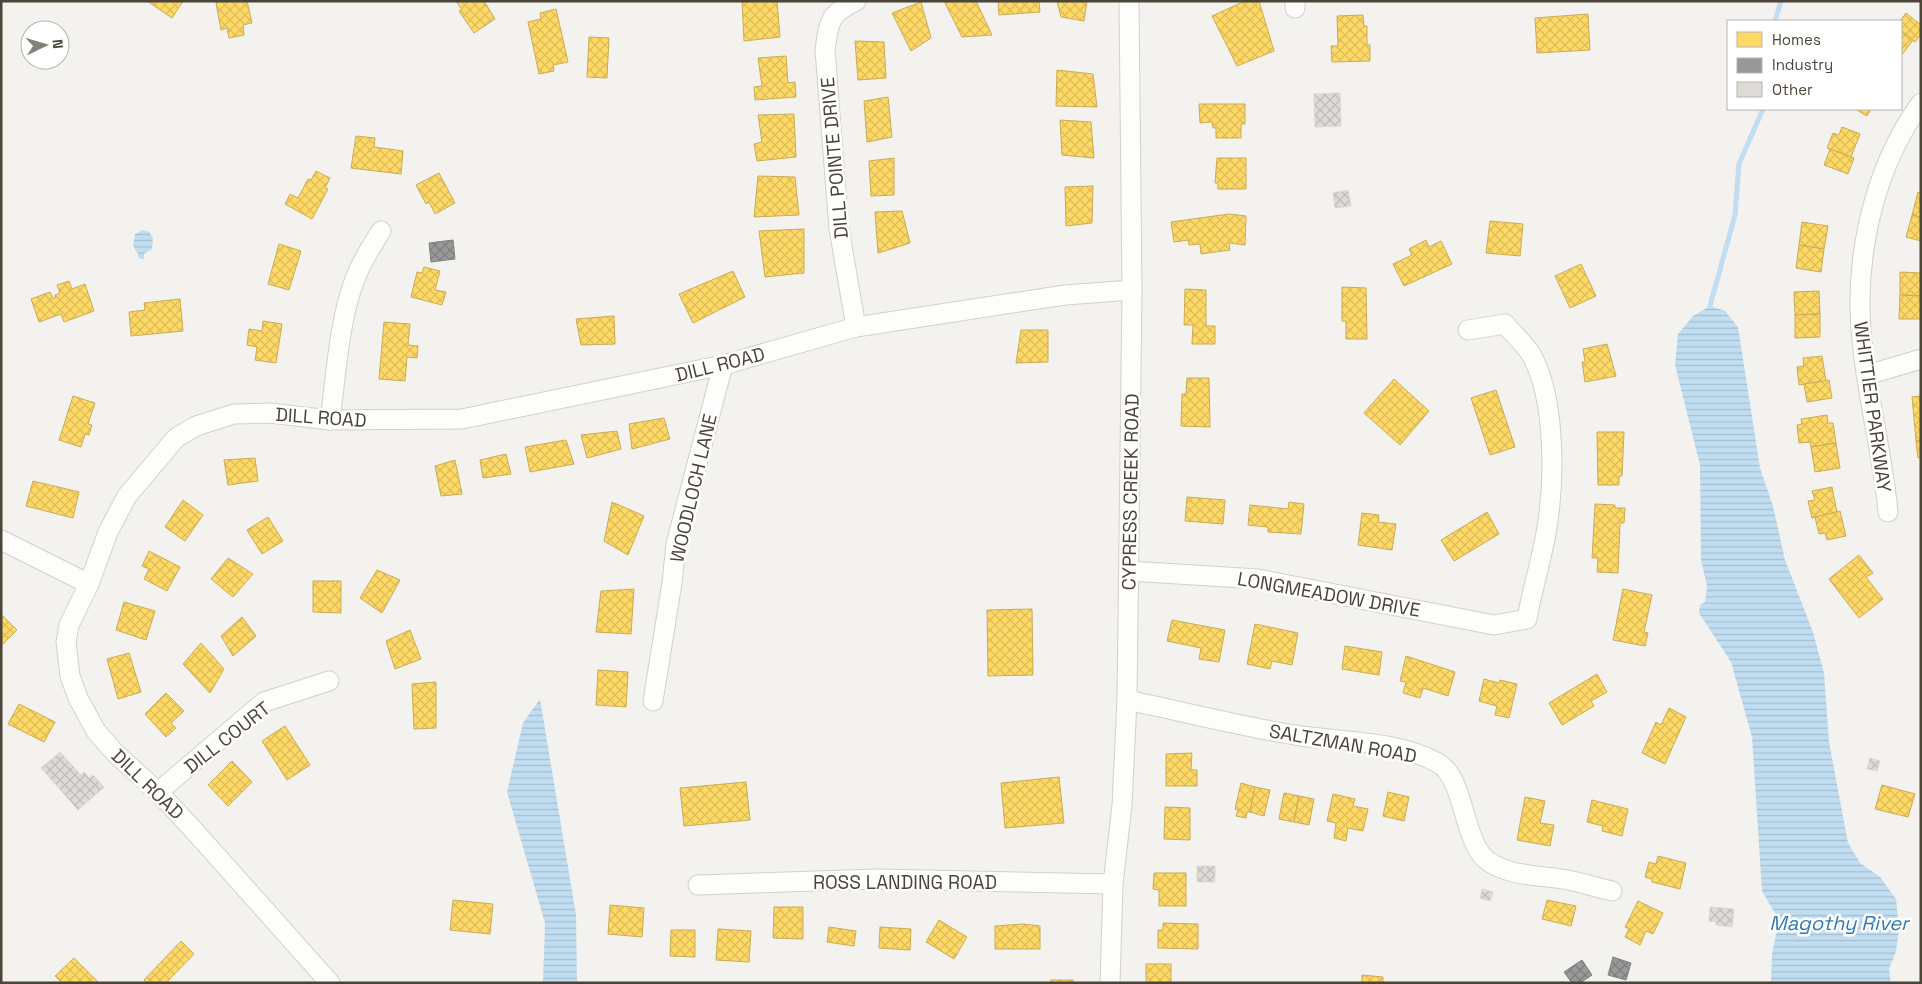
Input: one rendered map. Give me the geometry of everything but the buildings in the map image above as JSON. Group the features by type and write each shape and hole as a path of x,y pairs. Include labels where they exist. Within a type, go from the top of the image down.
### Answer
{"street":[{"name":"DILL POINTE DRIVE","path":"856,1 838,10 828,27 825,50 839,230 856,327"},
{"name":"CYPRESS CREEK ROAD","path":"1110,983 1112,884 1122,805 1127,700 1132,290 1129,1"},
{"name":"WHITTIER PARKWAY","path":"1888,512 1863,352 1860,307 1861,274 1868,226 1888,164 1912,116 1921,103"},
{"path":"330,420 341,337 354,280 366,254 381,231"},
{"name":"DILL ROAD","path":"330,983 158,792 115,753 96,731 78,698 70,676 66,642 69,626 89,584 108,532 128,496 176,438 184,432 221,417 234,414 270,413 330,420 462,420 723,366 856,327 1065,295 1132,290"},
{"name":"LONGMEADOW DRIVE","path":"1128,571 1258,579 1494,625 1527,619 1546,532 1552,438 1541,380 1532,355 1505,324 1468,330"},
{"path":"1867,375 1921,359"},
{"name":"WOODLOCH LANE","path":"653,700 672,583 676,544 723,366"},
{"path":"1,540 89,584"},
{"name":"DILL COURT","path":"158,792 264,702 329,681"},
{"name":"SALTZMAN ROAD","path":"1127,700 1302,736 1371,744 1409,752 1438,762 1450,771 1474,839 1486,860 1506,870 1568,880 1612,891"},
{"name":"ROSS LANDING ROAD","path":"698,885 878,879 1112,884"}],"water":[{"path":"143,230 149,232 153,238 152,249 144,254 144,259 138,258 138,254 133,246 135,234"},
{"name":"Magothy River","path":"1710,306 1725,311 1738,327 1760,468 1773,506 1785,560 1813,632 1824,673 1829,742 1848,843 1860,863 1880,877 1896,899 1899,930 1896,951 1889,969 1891,983 1771,983 1772,954 1779,920 1762,891 1752,737 1731,662 1699,613 1700,605 1705,602 1707,586 1701,560 1700,465 1675,365 1678,334 1693,316"},
{"path":"540,699 576,915 577,983 543,983 545,923 507,792 523,723"}],"waterway":[{"path":"1775,20 1781,1"},
{"path":"1710,306 1735,215 1739,164 1763,110"}]}
